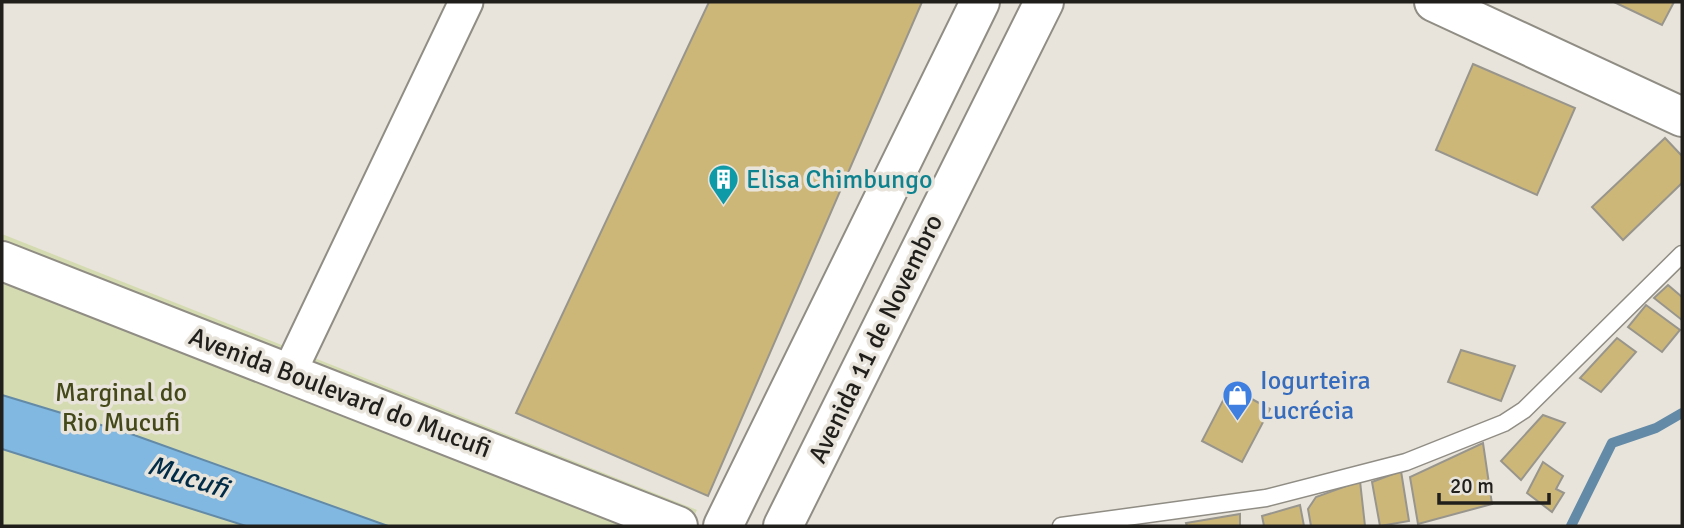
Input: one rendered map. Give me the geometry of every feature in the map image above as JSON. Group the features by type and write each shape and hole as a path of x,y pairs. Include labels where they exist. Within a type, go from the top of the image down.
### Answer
{"street":[{"path":"289,373 466,2"},
{"name":"Avenida 11 de Novembro","path":"723,526 980,2"},
{"name":"Avenida 11 de Novembro","path":"783,526 1044,2"},
{"path":"1434,2 1682,117"},
{"name":"Avenida Boulevard do Mucufi","path":"2,261 678,526"}],"lane":[{"path":"1061,526 1266,498 1406,462 1504,423 1524,410 1682,254"}],"green space":[{"name":"Marginal do Rio Mucufi","path":"2,234 697,510 689,526 2,526"}],"water":[{"name":"Mucufi","path":"2,395 134,435 388,526 246,526 2,449"}],"building":[{"name":"Elisa Chimbungo","path":"709,2 922,2 708,496 516,413"},
{"path":"1614,2 1674,2 1662,25"},
{"path":"1473,64 1575,108 1537,195 1436,150"},
{"path":"1665,138 1682,156 1682,183 1623,240 1592,207"},
{"path":"1668,285 1682,297 1682,320 1654,298"},
{"path":"1646,305 1680,330 1662,352 1628,327"},
{"path":"1617,338 1636,352 1601,392 1580,378"},
{"path":"1461,350 1515,366 1501,401 1448,382"},
{"path":"1230,387 1270,409 1242,462 1202,441"},
{"path":"1543,415 1565,423 1521,480 1501,461"},
{"path":"1483,443 1492,504 1418,524 1410,477"},
{"path":"1543,462 1563,476 1556,489 1564,493 1552,512 1527,493"},
{"path":"1401,471 1409,521 1380,526 1372,482"},
{"path":"1360,481 1365,526 1311,526 1308,509 1316,497"},
{"path":"1300,505 1304,526 1264,526 1262,516"},
{"path":"1240,514 1240,526 1187,526 1186,523"}],"waterway":[{"path":"1571,526 1612,443 1656,428 1682,413"}],"place":[{"name":"Elisa Chimbungo","path":"723,207"},
{"name":"Iogurteira Lucrécia","path":"1237,423"}]}
